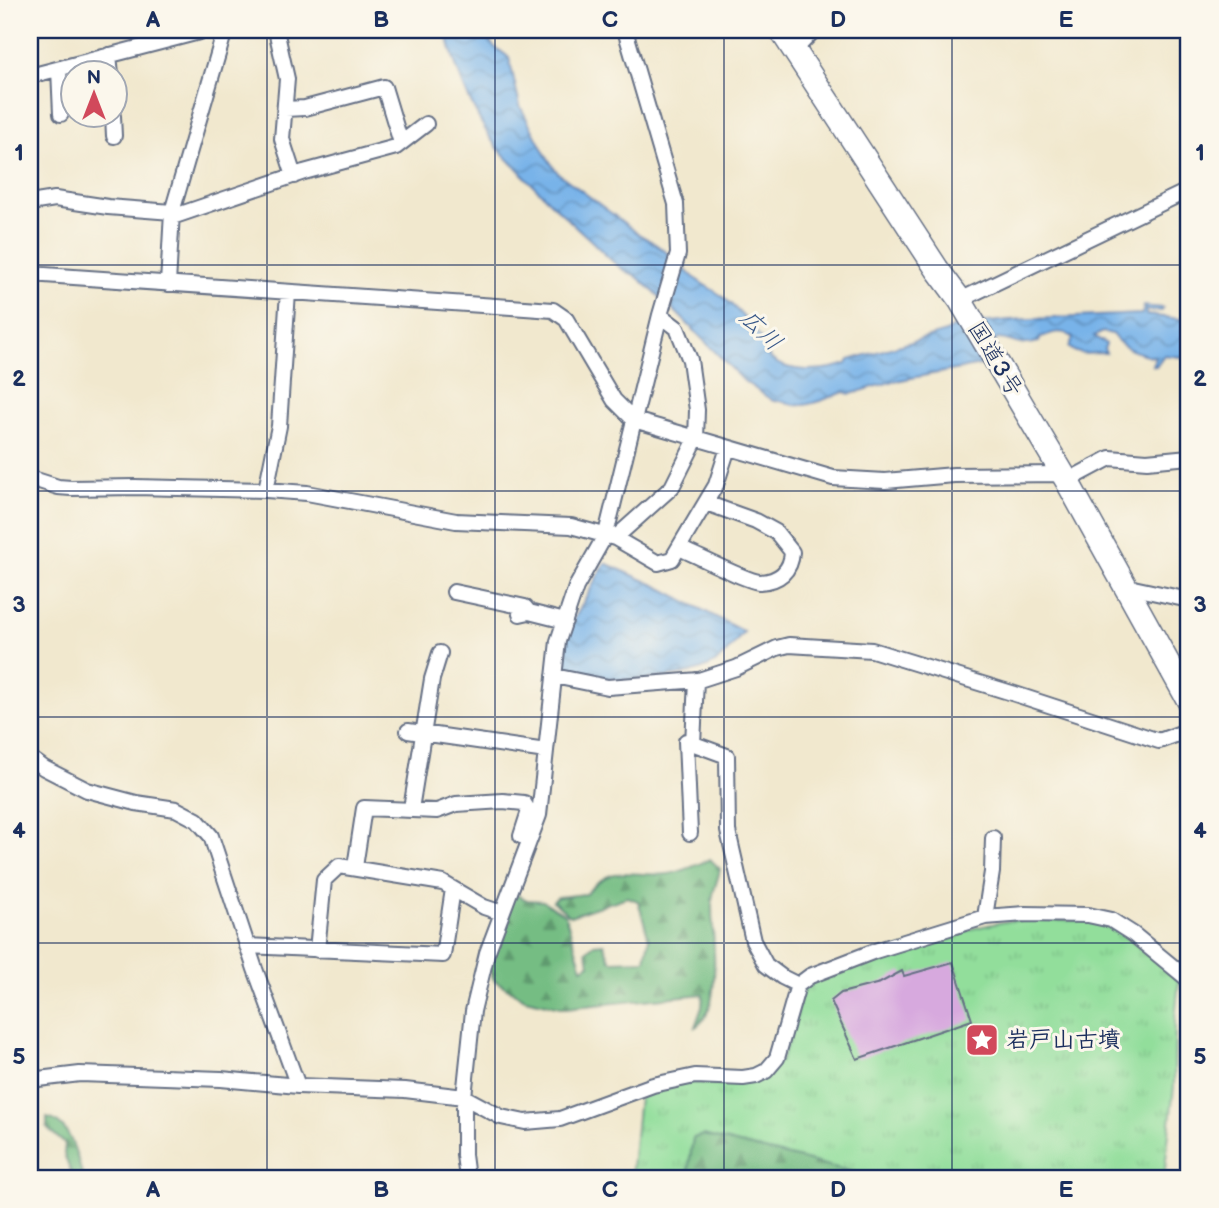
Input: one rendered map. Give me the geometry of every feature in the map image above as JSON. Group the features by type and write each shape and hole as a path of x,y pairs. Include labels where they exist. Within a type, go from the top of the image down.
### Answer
{"highway":[{"name":"国道3号","path":"780,30 964,308 1065,478 1189,700"}],"street":[{"path":"30,76 203,30"},
{"path":"168,284 172,215 225,30"},
{"path":"276,30 287,79 282,139 294,176"},
{"path":"610,536 634,420 678,254 676,204 625,30"},
{"path":"794,51 814,30"},
{"path":"109,55 110,60"},
{"path":"58,69 60,99"},
{"path":"285,109 305,108 384,87 401,143"},
{"path":"30,203 55,199 172,215 396,147 426,124"},
{"path":"114,130 114,136"},
{"path":"964,308 1189,190"},
{"path":"30,274 553,310 566,319 614,400 634,420 833,478 885,481 954,475 1065,478 1110,458 1147,461 1189,457"},
{"path":"266,490 279,426 288,292"},
{"path":"467,1178 464,1155 464,1097 473,1012 487,953 538,815 558,641 576,587 610,536 672,487 696,439 697,410 690,360 677,328 661,311"},
{"path":"30,478 58,487 71,488 135,486 307,493 456,521 571,526 610,536 658,563 672,559 679,548 716,485 728,448"},
{"path":"679,548 758,582 780,578 784,574 792,552 776,532 756,521 706,503"},
{"path":"1124,586 1189,600"},
{"path":"454,592 525,607 524,614 565,621"},
{"path":"554,676 608,687 696,680 736,668 789,645 872,650 1159,741 1189,730"},
{"path":"411,808 432,679 440,653"},
{"path":"693,744 696,680"},
{"path":"408,731 546,751"},
{"path":"690,833 686,741 727,756 728,831 753,942 766,965 798,985"},
{"path":"30,758 87,790 136,803 176,809 197,820 211,836 247,946 298,1086"},
{"path":"355,867 364,808 438,811 456,804 503,801 524,803 529,811 504,887 511,889"},
{"path":"985,917 992,872 993,838"},
{"path":"317,950 324,880 339,866 443,883 484,908 502,913"},
{"path":"247,946 443,955 453,889"},
{"path":"30,1080 80,1074 405,1090 464,1097 501,1117 525,1122 560,1119 653,1085 695,1076 756,1076 766,1071 777,1058 798,985 810,976 841,962 985,917 1025,914 1088,915 1111,920 1133,934 1189,980"}],"green space":[{"path":"710,859 720,869 712,901 713,988 704,1018 695,1027 703,994 565,1008 525,999 494,980 489,968 513,893 527,900 543,901 565,915 582,968 590,964 586,951 594,944 603,943 611,961 645,960 649,939 638,901 627,897 570,916 553,901 558,897 586,894 596,884 614,874 668,874"},
{"name":"岩戸山古墳","path":"1014,920 1076,920 1106,925 1128,938 1179,980 1175,1019 1174,1087 1164,1178 631,1178 639,1097 685,1082 717,1084 781,1061 802,990 811,981 936,938"},
{"path":"47,1118 55,1121 68,1134 83,1178 73,1178 64,1154 65,1144 47,1128"},
{"path":"703,1135 878,1178 687,1178 693,1138"}],"water":[{"path":"446,30 488,30 492,44 509,58 520,106 558,173 723,297 764,343 769,357 786,367 806,370 847,364 849,360 946,332 958,325 1142,314 1144,306 1163,308 1162,311 1146,310 1146,315 1189,320 1189,358 1164,355 1156,366 1152,365 1155,357 1131,350 1112,334 1103,332 1094,336 1106,344 1106,353 1082,353 1069,347 1073,338 1057,332 1040,338 1039,342 1028,344 997,339 980,365 890,382 851,394 845,392 807,404 773,401 744,381 669,305 635,275 608,258 501,152 468,97"},
{"path":"605,563 659,587 744,632 713,664 682,674 614,680 576,674 563,668 566,634"}],"building":[{"path":"953,962 972,1020 857,1059 831,1001 841,993 880,983 902,971 904,976"}],"place":[{"name":"岩戸山古墳","path":"982,1040"}],"water label":[{"name":"広川","path":"761,330"}]}
